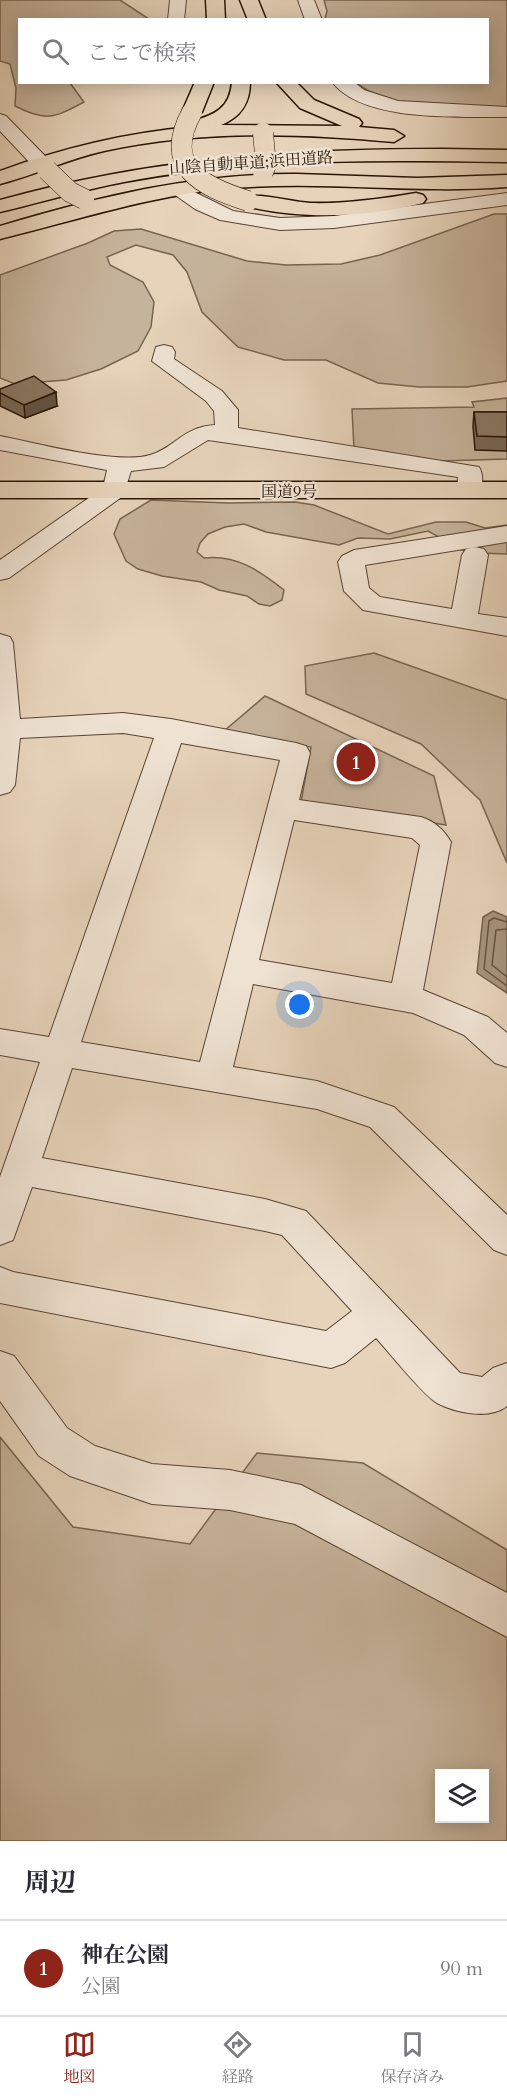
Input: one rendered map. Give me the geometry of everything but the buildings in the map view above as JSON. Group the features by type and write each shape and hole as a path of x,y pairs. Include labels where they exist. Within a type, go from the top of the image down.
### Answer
{"highway":[{"path":"215,0 216,18"},
{"path":"239,2 248,18"},
{"path":"239,2 255,18"},
{"path":"204,84 179,144 183,162 207,184 246,191 288,209 354,208 507,182"},
{"path":"0,178 44,166 103,145 219,118 238,104 241,84"},
{"path":"287,84 298,97 330,116 361,125 417,134"},
{"path":"246,191 263,172 266,165 261,105"},
{"path":"103,145 196,131 263,130 507,142"},
{"path":"446,136 507,142"},
{"name":"山陰自動車道;浜田道路","path":"0,206 108,178 218,161 354,154 507,156"},
{"path":"44,166 70,192 84,199 111,202"},
{"path":"0,233 111,202 178,190 246,191 507,182"},
{"name":"国道9号","path":"0,488 114,491 463,473 507,490"}],"street":[{"path":"176,18 178,0"},
{"path":"306,0 313,18"},
{"path":"343,84 355,94 387,106 507,112"},
{"path":"0,120 44,166"},
{"path":"178,190 205,208 224,215 244,221 293,226 343,222 507,199"},
{"path":"164,352 163,361 214,396 226,410 227,434"},
{"path":"0,443 120,465 156,462 202,434 227,434 463,473"},
{"path":"0,572 114,491 120,465"},
{"path":"507,534 363,556 351,562 357,591 372,603 507,627"},
{"path":"464,618 475,555"},
{"path":"0,643 7,729 0,785"},
{"path":"7,729 123,723 171,729 297,753 213,1078"},
{"path":"0,1229 171,729"},
{"path":"283,808 421,828 436,842 405,998"},
{"path":"242,969 418,1000 476,1026 507,1053"},
{"path":"0,1042 317,1095 382,1117 507,1239"},
{"path":"22,1170 293,1222 449,1389 488,1397 507,1381"},
{"path":"0,1284 2,1287 331,1350 378,1314"},
{"path":"0,1369 53,1443 84,1462 152,1485 230,1490 301,1505 507,1617"}],"shaded area":[{"path":"0,0 120,0 147,18 18,18 18,84 71,84 84,102 57,115 43,116 15,106 16,88 10,64 0,61"},
{"path":"324,0 507,0 507,108 428,106 408,103 389,99 359,84 489,84 489,18 325,18 327,11"},
{"path":"494,214 507,214 507,381 467,387 419,387 378,383 326,360 284,360 238,347 202,312 187,272 173,255 136,245 107,257 110,265 143,282 154,302 151,327 138,351 101,369 66,380 15,384 0,378 0,275 88,243 114,231 141,229 247,261 286,265 341,264 380,255"},
{"path":"507,398 507,459 440,461 354,449 352,409 474,407 472,402"},
{"path":"151,500 228,503 295,502 314,505 388,534 436,522 466,522 485,528 507,525 507,554 480,553 450,548 439,537 428,531 390,539 358,538 339,545 266,532 244,524 225,527 208,534 200,543 197,552 204,558 216,557 247,565 284,590 282,600 270,606 259,604 247,596 219,590 201,582 162,576 138,569 126,561 114,534 120,519"},
{"path":"374,653 507,700 507,863 480,800 421,744 306,694 305,666"},
{"path":"265,696 434,776 446,825 301,802 311,747 224,731"},
{"path":"0,1437 73,1527 190,1544 257,1453 363,1463 507,1550 507,1841 0,1841"}],"water":[{"path":"493,911 507,917 507,993 477,973 483,917"}],"place":[{"name":"神在公園","path":"356,762"}]}
